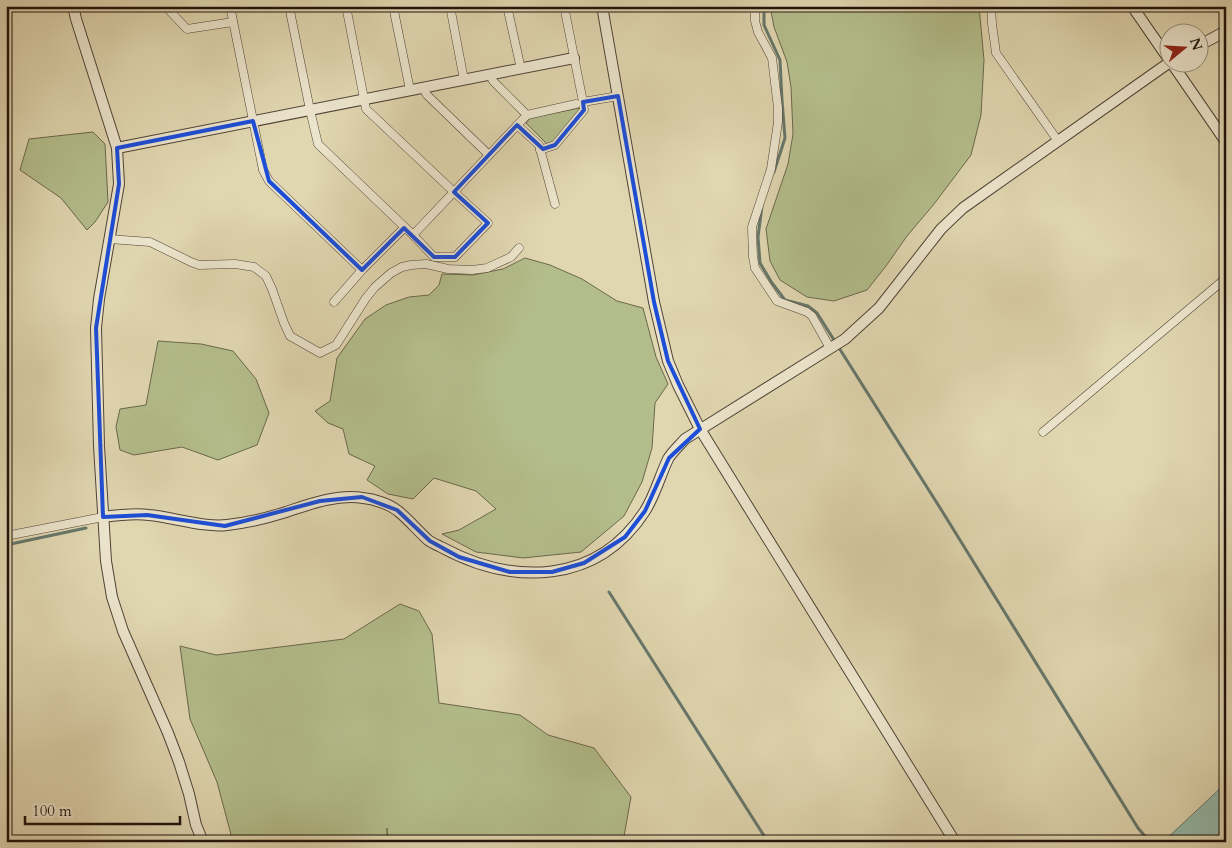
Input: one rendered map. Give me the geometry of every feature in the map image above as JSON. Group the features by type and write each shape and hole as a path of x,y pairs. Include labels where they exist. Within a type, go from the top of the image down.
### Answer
{"street":[{"path":"73,6 117,148 119,184 99,299 96,328 99,446 106,561 112,597 123,631 180,762 196,825 203,842"},
{"path":"165,6 187,29 233,22"},
{"path":"230,6 263,170 269,181 362,270"},
{"path":"288,6 318,144 413,235 434,258 455,257 488,223 366,109 346,6"},
{"path":"393,6 410,90"},
{"path":"450,6 464,80"},
{"path":"507,6 520,69"},
{"path":"540,150 555,146 584,110 580,103 564,6"},
{"path":"602,6 654,302 668,362 700,429 955,842"},
{"path":"755,6 755,21 772,58 778,122 771,169 752,227 755,268 778,301 807,312 812,316 834,346"},
{"path":"991,6 996,53 1058,141"},
{"path":"1132,6 1160,47"},
{"path":"1210,40 1226,31"},
{"path":"117,148 574,58"},
{"path":"6,536 120,514 147,514 225,526 284,513 320,501 362,498 380,502 397,510 430,541 459,557 484,565 510,572 533,573 552,572 584,563 606,552 625,537 645,511 657,489 669,458 685,439 834,346 879,308 940,229 963,208 1160,69"},
{"path":"1177,72 1226,142"},
{"path":"490,75 493,81 527,115"},
{"path":"423,88 427,95 489,155"},
{"path":"413,235 527,115 618,96"},
{"path":"517,125 538,145 556,204"},
{"path":"334,302 362,270 404,228"},
{"path":"109,239 150,242 199,265 235,264 254,267 266,276 290,336 320,353 336,345 375,287 402,267 426,264 472,270 487,268 511,257 519,248"},
{"path":"1043,432 1226,278"}],"highlighted area":[{"path":"618,96 654,302 668,361 700,429 669,458 645,511 625,537 584,563 552,572 510,572 459,557 430,541 397,510 362,497 320,501 225,526 147,515 103,517 96,328 119,184 117,148 253,121 269,181 362,270 404,228 434,257 455,257 488,223 454,192 517,125 543,149 555,145 584,110 583,102"}],"green space":[{"path":"770,6 979,6 984,60 981,115 971,155 867,290 834,301 807,297 780,280 770,261 766,229 788,164 793,134 791,87 787,62 774,27"},
{"path":"579,108 580,111 554,142 547,144 526,123 530,118"},
{"path":"93,132 105,144 108,202 95,222 87,230 61,198 20,170 29,139"},
{"path":"525,258 550,265 582,279 617,301 643,308 656,357 668,384 655,403 652,448 642,482 624,516 581,552 523,558 476,552 442,534 459,530 496,509 476,491 434,478 413,499 388,494 367,480 375,466 349,454 343,429 328,423 315,411 330,401 337,358 365,319 386,305 409,297 429,295 439,285 442,274 473,275 503,269"},
{"path":"158,341 201,344 233,351 256,379 269,413 257,445 218,460 182,447 134,455 120,450 116,427 120,409 146,405"},
{"path":"400,604 419,611 432,634 439,703 520,715 548,735 594,748 631,797 623,842 388,842 387,828 387,842 233,842 217,782 190,719 180,646 216,655 344,639"}],"shaded area":[{"path":"1226,783 1226,828 1211,842 1163,842"}],"waterway":[{"path":"764,6 764,25 780,60 785,138 774,172"},
{"path":"762,206 758,237 760,263 772,283 785,300 808,306 817,313 1138,828 1150,842"},
{"path":"6,545 86,528"},
{"path":"609,592 768,842"}]}
